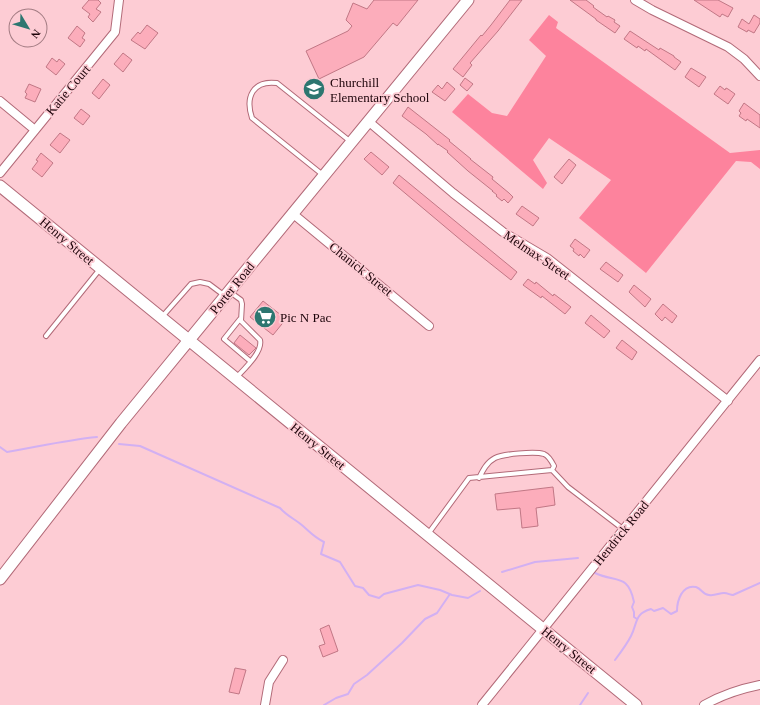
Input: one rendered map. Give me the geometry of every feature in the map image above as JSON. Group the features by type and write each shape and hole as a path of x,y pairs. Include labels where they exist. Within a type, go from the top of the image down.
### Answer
{"street":[{"name":"Katie Court","path":"0,173 115,32 119,0"},
{"name":"Porter Road","path":"0,579 121,423 468,0"},
{"path":"635,0 652,10 728,47 744,58 760,76"},
{"path":"0,101 35,130"},
{"name":"Melmax Street","path":"368,121 459,198 502,232 547,258 728,401"},
{"name":"Henry Street","path":"0,186 636,705"},
{"name":"Chanick Street","path":"292,213 429,326"},
{"name":"Hendrick Road","path":"482,705 760,360"},
{"path":"265,705 269,682 283,660"},
{"path":"704,705 716,698 738,689 760,685"}],"lane":[{"path":"323,175 252,118 249,101 252,91 260,85 269,82 277,83 351,142"},
{"path":"46,336 100,269"},
{"path":"161,318 191,284 200,282 208,284 240,300 243,308 240,319 224,339 250,362"},
{"path":"236,379 257,354 261,344 260,340 240,319"},
{"path":"479,478 486,465 495,458 519,453 544,454 550,459 554,466 552,470"},
{"path":"428,535 469,478 552,470"},
{"path":"552,470 568,487 624,530"}],"shaded area":[{"path":"549,15 558,22 556,28 730,153 760,150 760,169 751,162 736,161 646,273 579,218 611,180 549,138 533,160 547,183 543,189 452,112 468,94 492,113 507,116 546,56 529,40"}],"building":[{"path":"89,0 98,0 101,3 96,9 101,12 93,22 88,17 90,14 82,8"},
{"path":"374,0 418,0 397,26 393,23 364,57 319,79 306,51 348,31 352,26 346,20 353,3 367,9"},
{"path":"510,0 522,0 498,31 470,63 472,65 463,77 453,69 481,35 482,36"},
{"path":"570,0 586,0 607,17 608,16 615,20 614,22 620,26 615,33"},
{"path":"694,0 718,0 733,8 728,17 722,14 720,17"},
{"path":"754,15 760,19 760,23 754,33 748,30 747,32 738,27 742,19 749,24"},
{"path":"147,25 158,33 145,49 131,40 138,32 140,34"},
{"path":"77,26 85,33 82,38 85,40 80,47 68,38"},
{"path":"630,31 659,50 660,48 674,56 681,62 675,70 646,49 645,51 638,46 637,48 624,39"},
{"path":"123,53 132,60 123,72 114,64"},
{"path":"52,58 57,62 59,59 65,64 56,75 46,67"},
{"path":"691,68 706,77 699,87 685,77"},
{"path":"465,78 473,84 467,91 460,85"},
{"path":"103,79 110,85 99,99 92,93"},
{"path":"447,82 455,89 445,101 432,92 438,85 442,89"},
{"path":"29,84 41,89 35,102 25,98 27,94 25,92"},
{"path":"720,86 735,94 728,104 714,94"},
{"path":"744,103 760,115 760,128 747,119 746,121 739,116 741,113 739,111"},
{"path":"408,107 450,140 449,141 493,177 492,179 513,197 508,203 504,199 502,201 493,191 447,152 448,151 438,145 402,116"},
{"path":"81,109 90,116 83,125 74,118"},
{"path":"60,133 70,140 60,153 50,145"},
{"path":"371,152 389,167 382,175 364,159"},
{"path":"41,153 53,163 42,177 32,169 38,161 36,160"},
{"path":"569,159 576,165 562,184 554,177"},
{"path":"399,175 517,272 511,280 393,183"},
{"path":"522,206 539,218 533,226 516,214"},
{"path":"575,239 590,250 584,258 580,254 579,256 573,251 574,249 570,246"},
{"path":"606,262 623,275 618,282 600,269"},
{"path":"528,279 535,284 536,282 553,296 554,294 571,307 565,314 542,296 541,298 523,285"},
{"path":"634,285 651,299 645,307 629,292"},
{"path":"263,301 286,319 273,335 250,317"},
{"path":"663,304 677,316 672,323 665,317 662,321 655,314"},
{"path":"591,315 610,331 604,338 585,323"},
{"path":"240,335 256,348 249,355 234,343"},
{"path":"622,340 637,352 632,360 616,348"},
{"path":"553,487 555,505 536,508 538,526 522,528 520,508 497,510 495,494"},
{"path":"329,625 338,651 323,657 319,646 325,644 320,629"},
{"path":"235,668 246,670 239,694 229,692"}],"waterway":[{"path":"0,447 7,452 97,437"},
{"path":"119,444 140,446 280,508 315,537 324,542 321,554 340,562 355,586 363,588 369,595 379,598 384,594 418,585 468,598 480,591"},
{"path":"502,572 535,562 578,558"},
{"path":"595,573 620,580 625,583 631,593 634,602 632,607 634,617 637,619"},
{"path":"615,660 629,639 639,616 651,609 654,611 663,608 671,614 677,611 679,598 687,588 696,587 707,595 724,593 733,595 760,583"},
{"path":"324,705 336,698 348,694 354,684 367,675 402,643 425,619 437,613 450,594"},
{"path":"580,705 588,693"}],"place":[{"name":"Churchill Elementary School","path":"314,89"},
{"name":"Pic N Pac","path":"265,317"}]}
